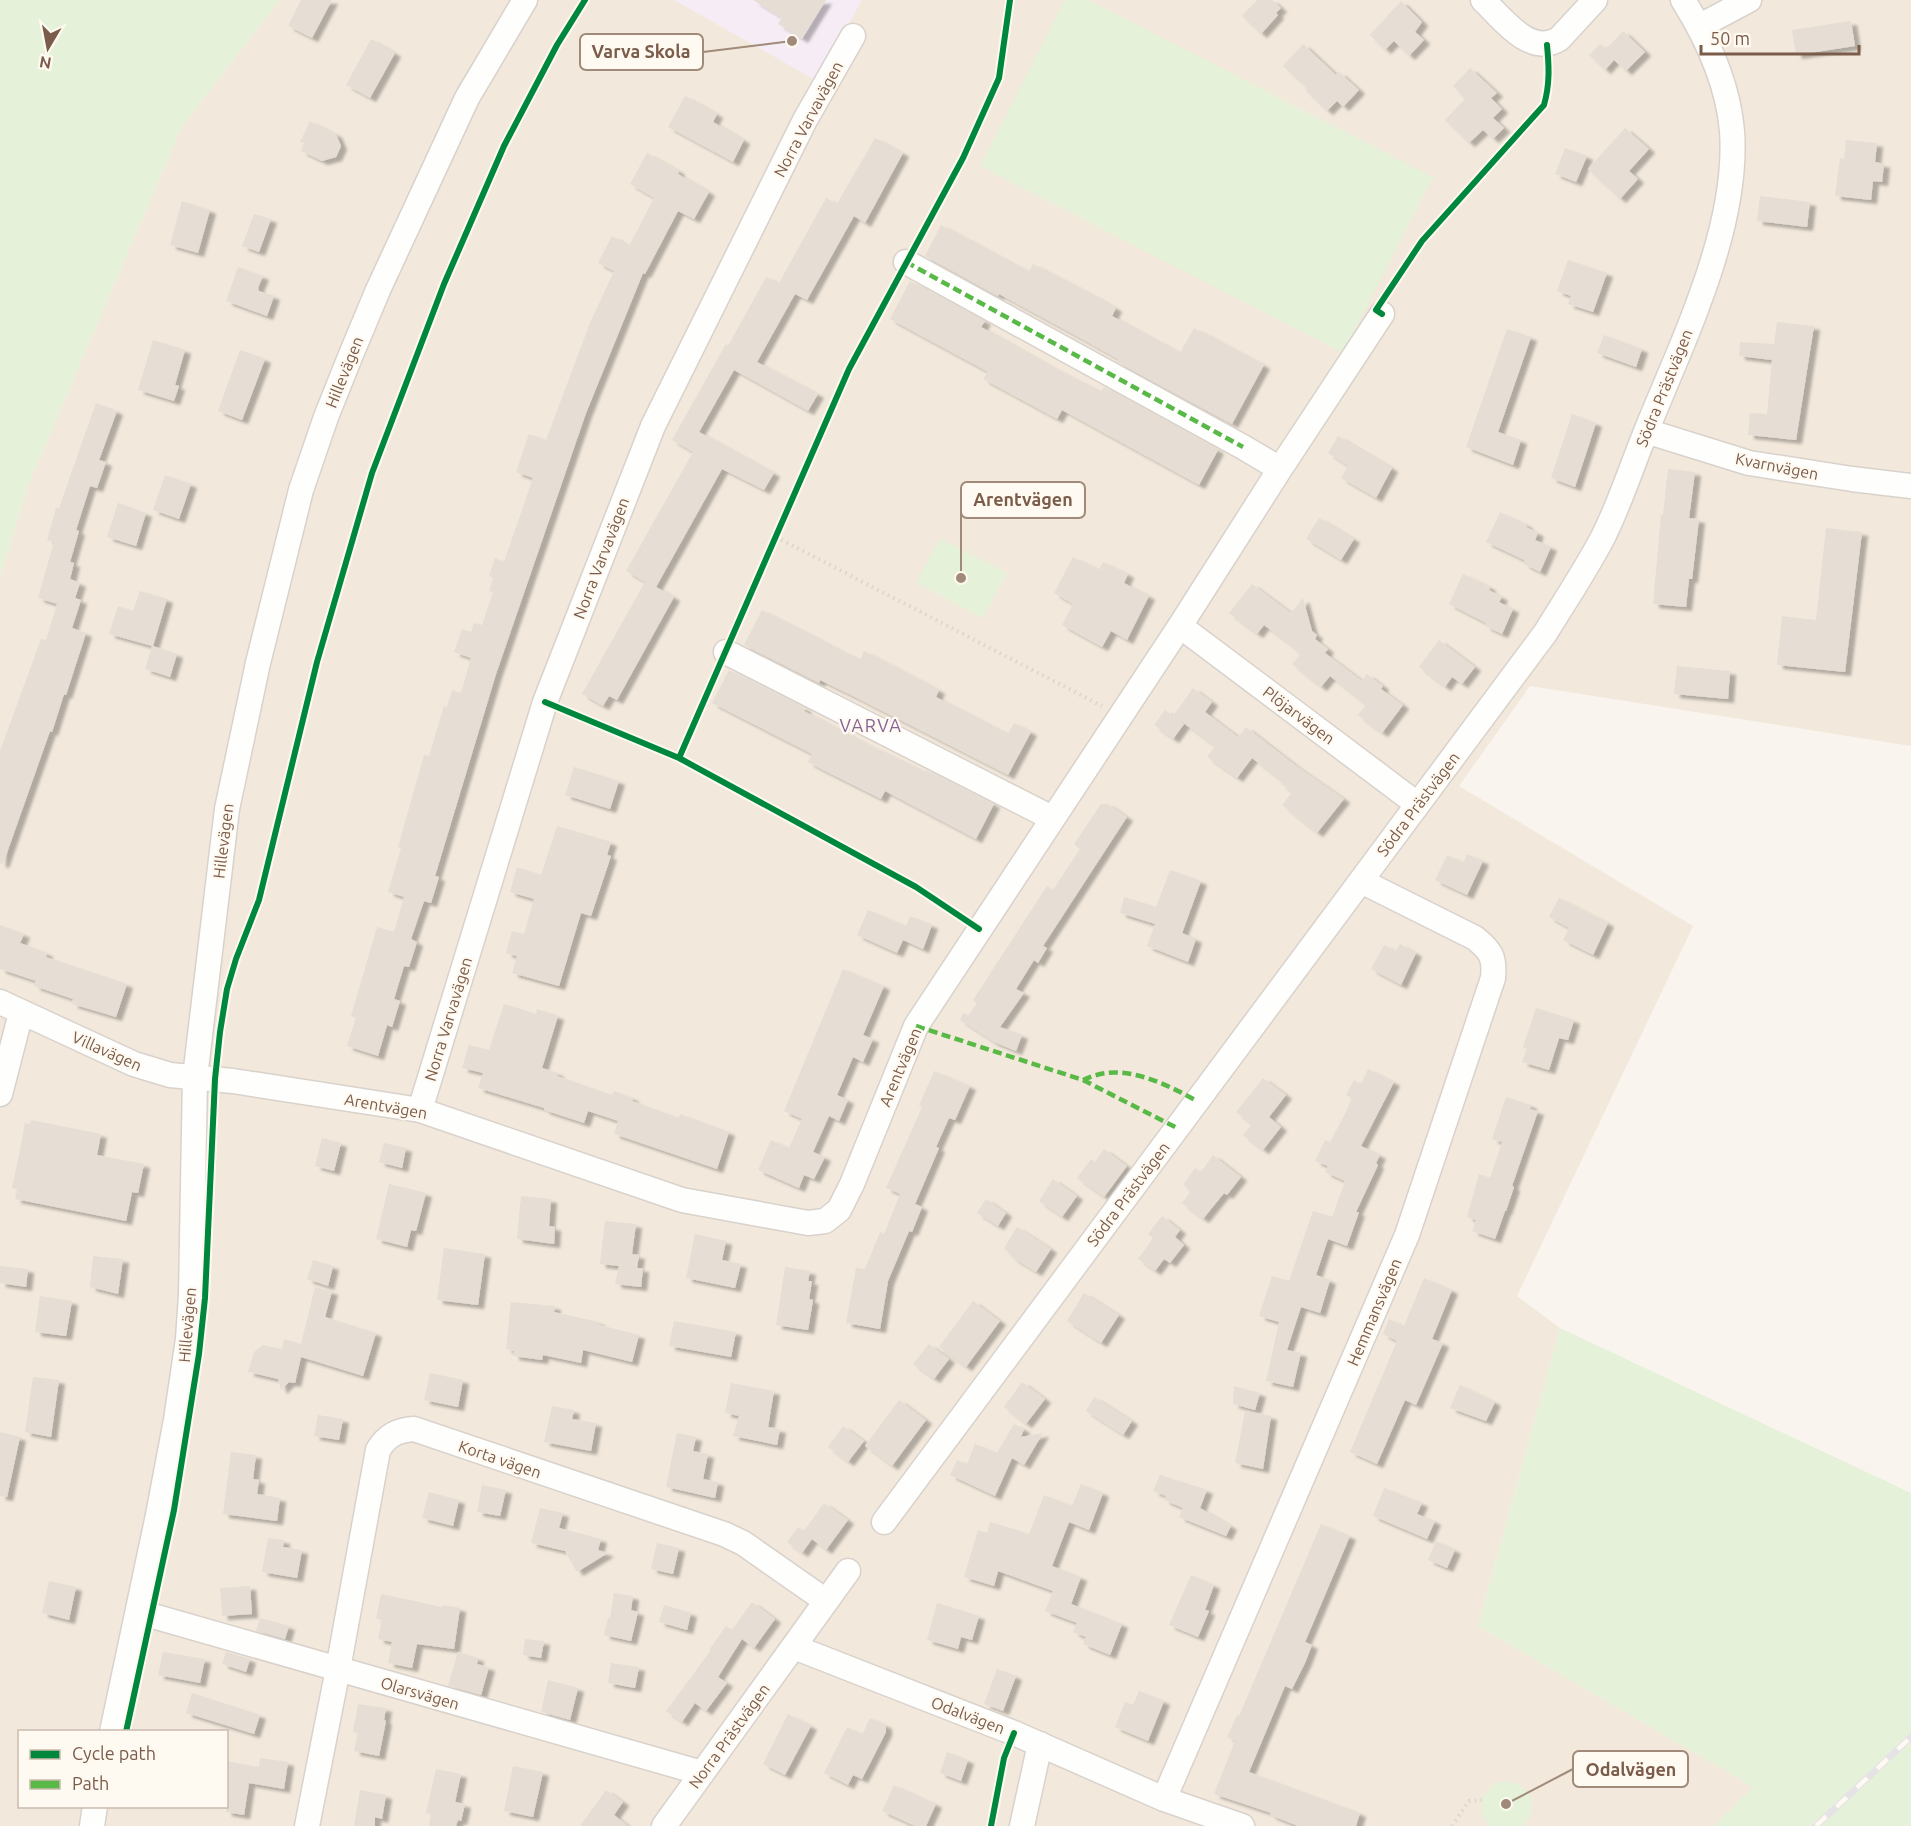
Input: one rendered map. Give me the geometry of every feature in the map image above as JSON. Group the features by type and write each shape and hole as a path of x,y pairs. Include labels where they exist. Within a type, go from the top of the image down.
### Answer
{"street":[{"name":"Hillevägen","path":"112,1730 139,1612 176,1420 188,1339 191,1295 195,1077 226,809 258,663 301,490 350,357 467,98 525,0"},
{"path":"1483,0 1526,39 1543,45 1551,44 1558,39 1596,0"},
{"name":"Södra Prästvägen","path":"884,1522 1546,632 1603,538 1687,332 1711,264 1732,171 1732,131 1725,90 1700,27 1683,0"},
{"path":"1700,27 1749,0"},
{"name":"Norra Varvavägen","path":"420,1110 545,702 653,426 805,120 853,36"},
{"path":"906,262 1280,469"},
{"name":"Arentvägen","path":"195,1077 420,1110 682,1200 808,1223 825,1221 833,1216 852,1184 916,1026 1180,626 1382,314"},
{"name":"Kvarnvägen","path":"1646,431 1749,463 1911,486"},
{"name":"Plöjarvägen","path":"1180,626 1417,804"},
{"path":"726,652 1052,818"},
{"name":"Hemmansvägen","path":"1164,1799 1407,1235 1493,978 1495,964 1492,956 1487,948 1475,938 1361,881"},
{"name":"Villavägen","path":"0,1094 11,1007 134,1064 162,1073 195,1077"},
{"name":"Korta vägen","path":"307,1826 378,1450 391,1435 402,1430 414,1429 724,1534 743,1543 826,1601"},
{"path":"794,1647 848,1571"},
{"name":"Olarsvägen","path":"139,1612 702,1773"},
{"name":"Odalvägen","path":"794,1647 1040,1744 1164,1799 1242,1826"},
{"name":"Norra Prästvägen","path":"664,1826 794,1647"},
{"path":"1022,1826 1040,1744"},
{"path":"92,1826 96,1808"}],"path":[{"path":"772,548 781,527"},
{"path":"776,537 1121,716"},
{"path":"1452,1826 1469,1802 1482,1800"}],"shaded area":[{"path":"280,0 1911,0 1911,746 1530,686 1459,786 1693,926 1517,1296 1560,1328 1478,1626 1754,1787 1714,1826 0,1826 0,577 27,488 182,126"},
{"path":"674,0 862,0 817,81"}],"green space":[{"path":"0,0 280,0 182,126 27,488 0,577"},
{"path":"1065,0 1089,0 1433,177 1343,353 980,166"},
{"path":"940,538 1007,573 983,618 916,583"},
{"path":"1560,1328 1911,1493 1911,1826 1714,1826 1753,1787 1478,1626"},
{"path":"1502,1781 1519,1785 1530,1796 1531,1811 1522,1826 1490,1826 1485,1820 1482,1813 1482,1800 1489,1789"}],"building":[{"path":"301,0 332,0 312,38 288,26"},
{"path":"753,0 826,0 802,39 778,24 782,18"},
{"path":"1257,0 1272,0 1281,8 1276,13 1278,15 1261,34 1242,16"},
{"path":"1401,1 1422,22 1415,32 1424,40 1409,56 1394,41 1385,50 1370,35"},
{"path":"1851,21 1855,46 1796,55 1792,30"},
{"path":"1623,31 1645,52 1626,71 1614,60 1605,70 1589,55 1600,44 1606,49"},
{"path":"371,39 395,53 370,98 346,85"},
{"path":"1303,44 1336,75 1339,72 1359,90 1343,107 1337,101 1327,111 1283,66"},
{"path":"1470,68 1497,93 1491,98 1502,109 1493,118 1504,128 1493,139 1483,130 1469,143 1445,120 1465,99 1453,86"},
{"path":"685,96 717,114 713,122 744,140 733,162 668,127"},
{"path":"310,121 336,134 341,146 336,157 322,161 301,151 304,143 300,142"},
{"path":"1625,128 1649,149 1629,171 1638,179 1620,199 1588,169"},
{"path":"875,138 903,153 865,223 854,216 807,300 795,294 757,362 818,394 808,411 734,370 699,432 774,473 764,490 722,469 656,587 674,597 617,700 609,696 603,706 582,694 645,582 626,571 693,452 672,440 766,277 779,283 826,198 837,204"},
{"path":"1846,140 1877,143 1875,162 1884,164 1882,182 1873,181 1871,200 1835,196 1840,158 1844,159"},
{"path":"1565,148 1587,156 1576,182 1555,174"},
{"path":"647,153 679,171 678,174 709,192 694,219 678,211 645,274 643,273 586,413 496,674 435,876 439,877 431,903 424,901 411,939 417,942 409,967 404,966 394,999 400,1001 392,1027 387,1025 378,1056 347,1046 356,1018 351,1016 377,927 394,932 404,897 388,892 401,848 398,847 424,755 429,756 444,706 447,707 452,690 461,693 471,658 454,652 462,629 471,632 474,623 482,625 493,592 489,591 493,578 489,576 495,558 504,562 533,478 516,472 529,434 546,440 590,323 614,271 598,263 612,236 629,246 654,198 630,184"},
{"path":"1760,196 1810,202 1807,227 1757,221"},
{"path":"182,201 210,210 198,253 170,245"},
{"path":"254,214 271,219 259,252 242,246"},
{"path":"941,225 1029,272 1033,264 1091,294 1116,308 1112,316 1180,353 1194,328 1264,365 1232,424 1117,362 1118,359 1071,333 925,256"},
{"path":"1568,260 1607,273 1593,312 1568,304 1571,296 1557,291"},
{"path":"238,267 263,276 259,291 274,296 267,316 226,301"},
{"path":"910,281 985,321 981,327 1052,367 1101,392 1104,387 1218,450 1199,485 1062,410 1057,419 983,379 988,372 890,319"},
{"path":"1777,322 1814,326 1796,440 1748,435 1750,413 1767,414 1772,360 1739,356 1740,342 1774,344"},
{"path":"1507,329 1531,337 1498,432 1521,440 1513,465 1466,447"},
{"path":"1604,335 1642,349 1636,367 1597,353"},
{"path":"153,340 185,350 175,385 179,386 174,401 138,390"},
{"path":"240,350 265,359 242,420 218,411"},
{"path":"96,403 117,411 99,460 106,462 97,488 90,486 76,530 79,531 70,562 74,563 70,579 80,583 75,598 81,600 72,628 86,633 66,695 64,694 52,732 50,731 3,864 0,863 0,751 41,639 46,640 57,604 38,598 54,542 47,540 56,508 59,508"},
{"path":"1572,414 1596,423 1575,487 1551,478"},
{"path":"1338,436 1392,468 1376,498 1341,478 1348,466 1328,453"},
{"path":"1668,469 1695,472 1689,518 1699,519 1692,579 1689,579 1686,607 1653,604 1661,515 1663,515"},
{"path":"165,475 191,484 179,519 153,510"},
{"path":"118,503 146,513 136,546 107,537"},
{"path":"1500,512 1527,525 1526,527 1538,533 1535,540 1551,547 1540,572 1524,564 1524,560 1486,542"},
{"path":"1319,518 1354,539 1341,560 1306,539"},
{"path":"1826,528 1862,532 1845,672 1777,665 1782,616 1816,620"},
{"path":"1073,557 1099,570 1103,562 1128,574 1124,583 1149,596 1127,640 1111,631 1102,647 1062,625 1073,604 1054,593"},
{"path":"1463,574 1490,587 1489,590 1502,597 1499,602 1513,609 1502,634 1449,604"},
{"path":"1252,584 1291,613 1303,598 1312,631 1317,635 1315,639 1328,649 1325,653 1362,681 1367,674 1383,686 1381,689 1403,705 1382,733 1358,715 1366,705 1330,676 1321,687 1292,664 1300,655 1291,645 1264,625 1257,634 1229,613"},
{"path":"140,591 167,599 153,646 177,654 170,677 145,669 152,646 109,634 118,606 133,611"},
{"path":"762,610 860,660 864,651 939,690 936,697 1008,734 1014,723 1031,732 1008,775 853,696 820,680 819,683 744,645"},
{"path":"1439,640 1475,667 1462,684 1452,677 1445,687 1419,667"},
{"path":"1677,666 1730,671 1728,699 1674,694"},
{"path":"729,670 806,709 804,711 863,742 994,804 976,839 885,791 881,799 823,770 808,762 812,754 712,703"},
{"path":"1193,688 1212,702 1205,712 1238,737 1246,727 1344,799 1317,833 1282,805 1292,792 1252,758 1237,778 1207,757 1215,746 1178,719 1184,724 1173,739 1154,725 1165,710 1173,716"},
{"path":"574,767 619,781 610,809 565,795"},
{"path":"1101,804 1108,804 1127,817 1043,946 1047,948 1038,963 1034,960 1016,989 1024,993 1000,1027 1022,1035 1016,1051 994,1042 960,1020 963,1013 969,1015 977,1003 973,1000 1047,886 1053,890 1080,849 1074,844"},
{"path":"557,826 611,842 607,855 611,856 591,916 581,913 559,986 512,973 517,956 506,953 512,931 524,934 534,899 510,892 517,867 541,875"},
{"path":"1467,854 1483,861 1467,895 1435,880 1447,855 1463,863"},
{"path":"1170,870 1201,881 1182,933 1196,939 1188,962 1147,946 1155,924 1120,913 1124,897 1156,907"},
{"path":"1559,898 1608,923 1593,955 1563,940 1569,928 1549,917"},
{"path":"868,910 906,926 910,916 932,925 923,949 903,940 897,953 857,935"},
{"path":"0,925 24,934 20,943 47,953 46,957 127,984 116,1017 72,1004 73,999 34,986 36,981 0,969"},
{"path":"1400,944 1416,953 1401,985 1371,969 1384,945 1396,951"},
{"path":"843,969 884,986 863,1035 873,1039 863,1062 853,1057 837,1095 848,1100 839,1121 829,1116 813,1152 825,1157 814,1179 804,1175 799,1188 758,1170 771,1140 789,1148 802,1119 784,1111"},
{"path":"504,1004 536,1014 537,1009 558,1016 542,1068 558,1073 557,1076 612,1095 614,1091 633,1098 632,1101 679,1118 680,1114 729,1132 717,1169 614,1134 618,1121 588,1111 584,1123 478,1088 483,1073 462,1068 469,1045 489,1050"},
{"path":"1536,1008 1574,1020 1568,1040 1559,1038 1549,1070 1522,1062 1527,1049 1523,1047"},
{"path":"1368,1069 1394,1082 1361,1146 1380,1155 1376,1163 1378,1165 1356,1212 1359,1212 1347,1246 1328,1239 1316,1275 1330,1280 1320,1313 1301,1307 1287,1350 1301,1353 1293,1387 1266,1381 1279,1322 1259,1316 1272,1276 1289,1281 1313,1211 1332,1217 1345,1181 1325,1172 1328,1166 1315,1161 1325,1140 1330,1142 1345,1114 1352,1098 1346,1095 1354,1080 1361,1084"},
{"path":"934,1071 970,1086 955,1120 949,1118 936,1147 939,1148 915,1204 922,1207 888,1281 880,1329 846,1323 856,1268 865,1269 880,1232 884,1234 900,1194 886,1188 922,1107 919,1106"},
{"path":"1263,1078 1286,1095 1269,1117 1281,1127 1263,1150 1243,1135 1252,1124 1236,1112"},
{"path":"1506,1097 1531,1105 1530,1109 1538,1111 1495,1239 1472,1231 1476,1220 1467,1217 1479,1174 1490,1178 1502,1142 1492,1139"},
{"path":"31,1120 101,1134 97,1155 144,1164 138,1193 132,1192 126,1221 15,1199 17,1189 12,1188 25,1123 30,1124"},
{"path":"322,1138 341,1143 334,1171 315,1166"},
{"path":"384,1143 406,1148 402,1168 379,1162"},
{"path":"1104,1149 1127,1166 1104,1197 1077,1178 1091,1159 1095,1162"},
{"path":"1213,1155 1241,1177 1227,1195 1224,1193 1203,1219 1182,1203 1191,1191 1183,1185 1195,1168 1201,1172"},
{"path":"1053,1179 1077,1196 1062,1217 1039,1201"},
{"path":"389,1184 426,1193 416,1231 411,1230 407,1247 376,1239"},
{"path":"521,1196 551,1199 549,1226 555,1227 554,1244 517,1239"},
{"path":"986,1199 1006,1213 998,1226 977,1213"},
{"path":"1162,1216 1180,1230 1175,1237 1184,1245 1170,1263 1164,1259 1155,1271 1138,1259 1153,1238 1148,1234"},
{"path":"605,1221 636,1224 632,1254 639,1255 637,1268 643,1268 641,1287 615,1284 619,1266 600,1264"},
{"path":"1017,1227 1051,1249 1036,1272 1013,1258 1004,1248"},
{"path":"695,1234 726,1241 722,1260 741,1264 735,1288 686,1278"},
{"path":"444,1248 485,1254 478,1305 437,1300"},
{"path":"93,1256 123,1259 118,1294 90,1287"},
{"path":"313,1260 333,1266 328,1286 307,1279"},
{"path":"0,1266 28,1269 26,1287 0,1283"},
{"path":"785,1267 810,1271 808,1281 812,1281 809,1299 813,1300 808,1330 776,1325"},
{"path":"1424,1278 1452,1290 1432,1339 1443,1343 1416,1405 1405,1400 1377,1464 1350,1452 1397,1341 1383,1334 1389,1319 1404,1326"},
{"path":"315,1287 332,1291 325,1317 376,1333 363,1376 301,1357 295,1383 289,1382 281,1390 278,1379 248,1372 254,1352 263,1345 282,1349 284,1339 301,1344"},
{"path":"1084,1293 1119,1315 1101,1343 1067,1321"},
{"path":"40,1296 72,1301 66,1336 35,1332"},
{"path":"973,1301 1000,1321 966,1367 939,1347"},
{"path":"511,1302 555,1306 554,1312 599,1322 599,1325 639,1335 632,1362 583,1350 581,1363 543,1355 542,1360 513,1356 514,1351 506,1349"},
{"path":"674,1321 736,1332 731,1357 669,1346"},
{"path":"929,1344 949,1359 934,1379 913,1364"},
{"path":"430,1373 463,1380 458,1407 424,1400"},
{"path":"33,1377 59,1380 51,1437 25,1432"},
{"path":"1022,1382 1045,1399 1026,1424 1004,1407"},
{"path":"731,1383 774,1391 768,1427 780,1429 777,1445 733,1436 739,1416 725,1413"},
{"path":"1460,1385 1495,1402 1486,1421 1450,1408"},
{"path":"1234,1386 1260,1393 1255,1410 1233,1404"},
{"path":"1094,1397 1132,1421 1123,1435 1086,1411"},
{"path":"899,1400 926,1420 892,1466 865,1446"},
{"path":"552,1406 574,1410 572,1419 596,1423 591,1451 544,1442"},
{"path":"1245,1411 1271,1416 1263,1469 1235,1463"},
{"path":"318,1415 343,1419 339,1440 314,1436"},
{"path":"1014,1424 1024,1429 1021,1437 1043,1433 1024,1465 1012,1458 995,1496 950,1475 957,1460 967,1464 975,1444 997,1453"},
{"path":"843,1426 864,1441 848,1462 828,1447"},
{"path":"0,1432 20,1437 7,1497 0,1496"},
{"path":"677,1433 696,1437 693,1451 708,1454 703,1479 718,1482 715,1498 666,1487"},
{"path":"231,1452 256,1455 253,1479 259,1480 257,1494 280,1498 277,1521 223,1514"},
{"path":"1160,1475 1207,1490 1200,1508 1231,1526 1226,1536 1179,1517 1183,1508 1164,1500 1166,1496 1153,1491"},
{"path":"1081,1484 1103,1493 1089,1530 1069,1522 1052,1566 1081,1577 1071,1604 1122,1624 1110,1655 1083,1644 1086,1637 1073,1632 1077,1623 1045,1611 1053,1591 998,1571 994,1586 964,1577 978,1530 987,1533 990,1522 1029,1534 1044,1495 1072,1506"},
{"path":"482,1485 506,1490 500,1516 477,1512"},
{"path":"1384,1488 1422,1503 1417,1514 1435,1521 1427,1539 1373,1516"},
{"path":"429,1492 459,1500 453,1526 422,1518"},
{"path":"824,1503 848,1520 826,1550 812,1539 802,1553 787,1542 798,1527 804,1531"},
{"path":"540,1508 563,1513 559,1528 601,1539 598,1550 608,1553 577,1572 565,1551 531,1543"},
{"path":"1321,1524 1350,1536 1305,1642 1312,1645 1305,1663 1292,1689 1285,1686 1249,1772 1360,1813 1356,1826 1298,1826 1270,1815 1271,1813 1214,1794 1235,1741 1227,1737 1237,1715 1239,1716"},
{"path":"268,1538 284,1540 283,1547 302,1550 297,1578 262,1572"},
{"path":"1436,1541 1455,1550 1447,1568 1428,1560"},
{"path":"657,1543 679,1548 673,1574 651,1569"},
{"path":"1191,1575 1214,1585 1205,1610 1209,1611 1198,1637 1169,1625"},
{"path":"49,1581 76,1587 69,1620 42,1613"},
{"path":"250,1586 252,1614 222,1616 220,1588"},
{"path":"614,1593 633,1596 631,1610 638,1612 631,1641 604,1635 608,1618 610,1618"},
{"path":"381,1594 442,1607 443,1605 460,1608 454,1649 417,1644 412,1668 388,1663 392,1642 378,1639 382,1620 376,1619"},
{"path":"752,1602 775,1619 754,1648 742,1639 718,1677 727,1683 706,1711 695,1703 682,1722 666,1711 726,1626 732,1630"},
{"path":"937,1603 979,1616 972,1640 961,1637 958,1649 927,1640"},
{"path":"664,1605 691,1613 687,1630 659,1622"},
{"path":"260,1618 289,1626 285,1639 256,1631"},
{"path":"525,1639 544,1641 541,1658 523,1655"},
{"path":"163,1652 205,1659 200,1683 158,1675"},
{"path":"226,1652 250,1659 246,1672 222,1664"},
{"path":"458,1652 478,1658 477,1664 489,1667 481,1695 448,1686"},
{"path":"611,1663 639,1667 635,1688 608,1683"},
{"path":"997,1669 1016,1676 1003,1711 984,1704"},
{"path":"548,1680 578,1688 570,1720 541,1712"},
{"path":"1139,1691 1164,1701 1148,1741 1115,1727 1125,1702 1133,1705"},
{"path":"192,1693 260,1715 254,1734 186,1713"},
{"path":"358,1704 386,1708 384,1720 386,1721 379,1756 354,1751 358,1733 353,1732"},
{"path":"788,1714 811,1726 785,1775 763,1764"},
{"path":"870,1718 886,1725 886,1732 862,1779 853,1775 848,1785 824,1773 847,1727 862,1735"},
{"path":"947,1752 968,1760 961,1781 940,1773"},
{"path":"260,1758 288,1762 284,1789 249,1783 244,1815 226,1812 228,1808 228,1761 259,1767"},
{"path":"513,1766 543,1772 533,1817 504,1811"},
{"path":"436,1769 461,1774 455,1802 465,1804 461,1821 458,1820 456,1826 429,1826 431,1814 426,1813"},
{"path":"894,1785 936,1804 926,1826 915,1826 882,1811"},
{"path":"360,1790 386,1795 382,1819 375,1817 375,1826 354,1826"},
{"path":"606,1790 623,1802 614,1815 628,1826 580,1826"}],"railway":[{"path":"1816,1826 1911,1737"}],"marked path":[{"path":"906,262 1243,447"},
{"path":"916,1026 1083,1080 1117,1072 1141,1076 1197,1101"},
{"path":"1083,1080 1177,1128"}],"cycle path":[{"path":"126,1730 174,1510 199,1354 205,1298 215,1079 227,989 259,900 317,662 372,473 444,284 504,146 557,45 585,0"},
{"path":"679,758 849,369 963,158 999,78 1010,0"},
{"path":"1382,314 1376,310 1422,241 1544,105 1548,75 1547,45"},
{"path":"545,702 679,758 916,887 979,929"},
{"path":"991,1826 1004,1758 1014,1733"}],"place":[{"name":"Varva Skola","path":"792,41"},
{"name":"Arentvägen","path":"961,578"},
{"name":"Odalvägen","path":"1506,1804"}],"district":[{"name":"VARVA","path":"871,726"}]}
